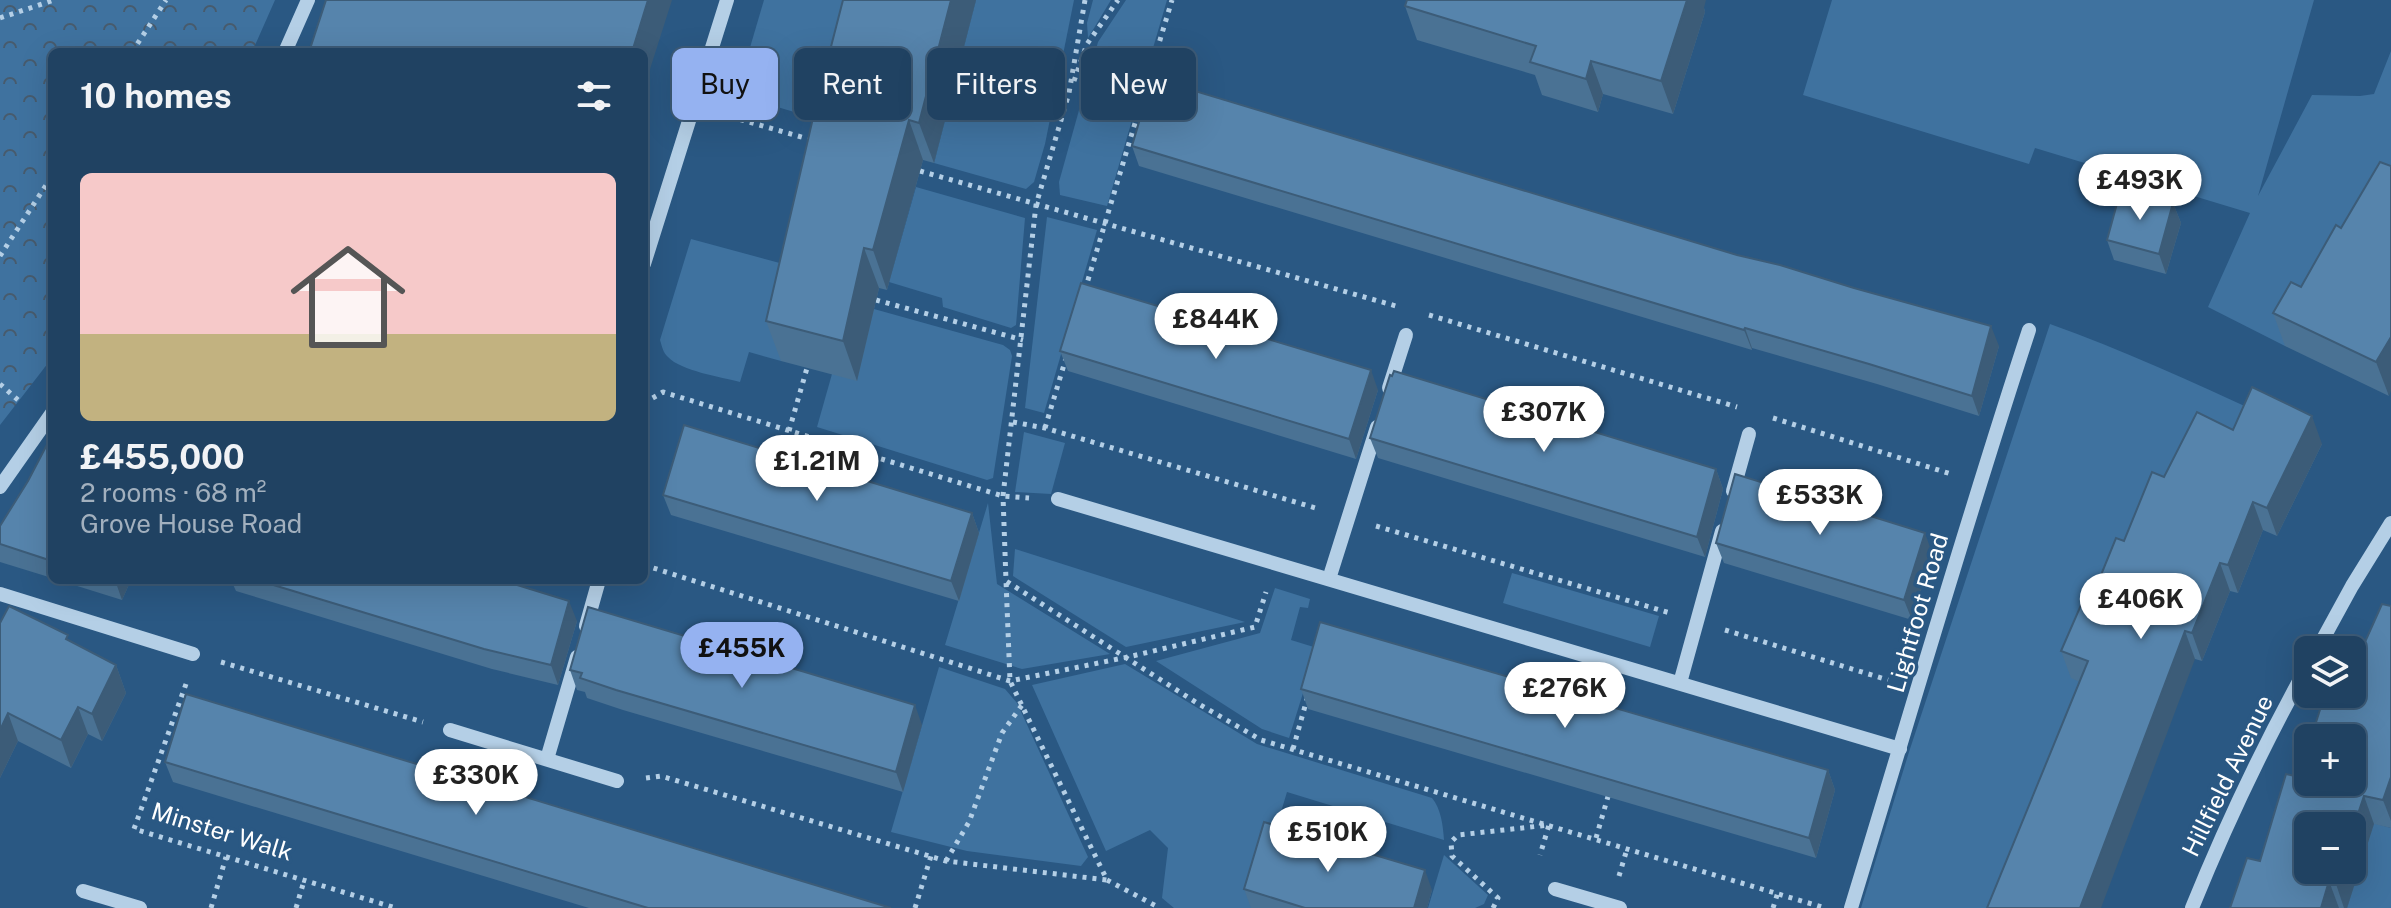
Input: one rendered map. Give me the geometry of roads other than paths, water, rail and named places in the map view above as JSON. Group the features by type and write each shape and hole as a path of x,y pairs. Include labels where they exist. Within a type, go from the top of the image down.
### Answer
{"street":[{"path":"287,48 308,0"},
{"path":"648,251 727,0"},
{"name":"Lightfoot Road","path":"1851,908 1979,483 2029,330"},
{"path":"1387,396 1406,335"},
{"path":"1329,579 1382,411"},
{"path":"0,487 48,418"},
{"path":"1680,683 1749,434"},
{"path":"1058,499 1900,749"},
{"path":"2325,636 2391,523"},
{"path":"547,759 598,584"},
{"path":"0,594 193,654"},
{"name":"Hillfield Avenue","path":"2192,908 2258,757 2294,691"},
{"path":"450,730 617,781"},
{"path":"1555,889 1620,908"},
{"path":"83,891 140,908"}]}
